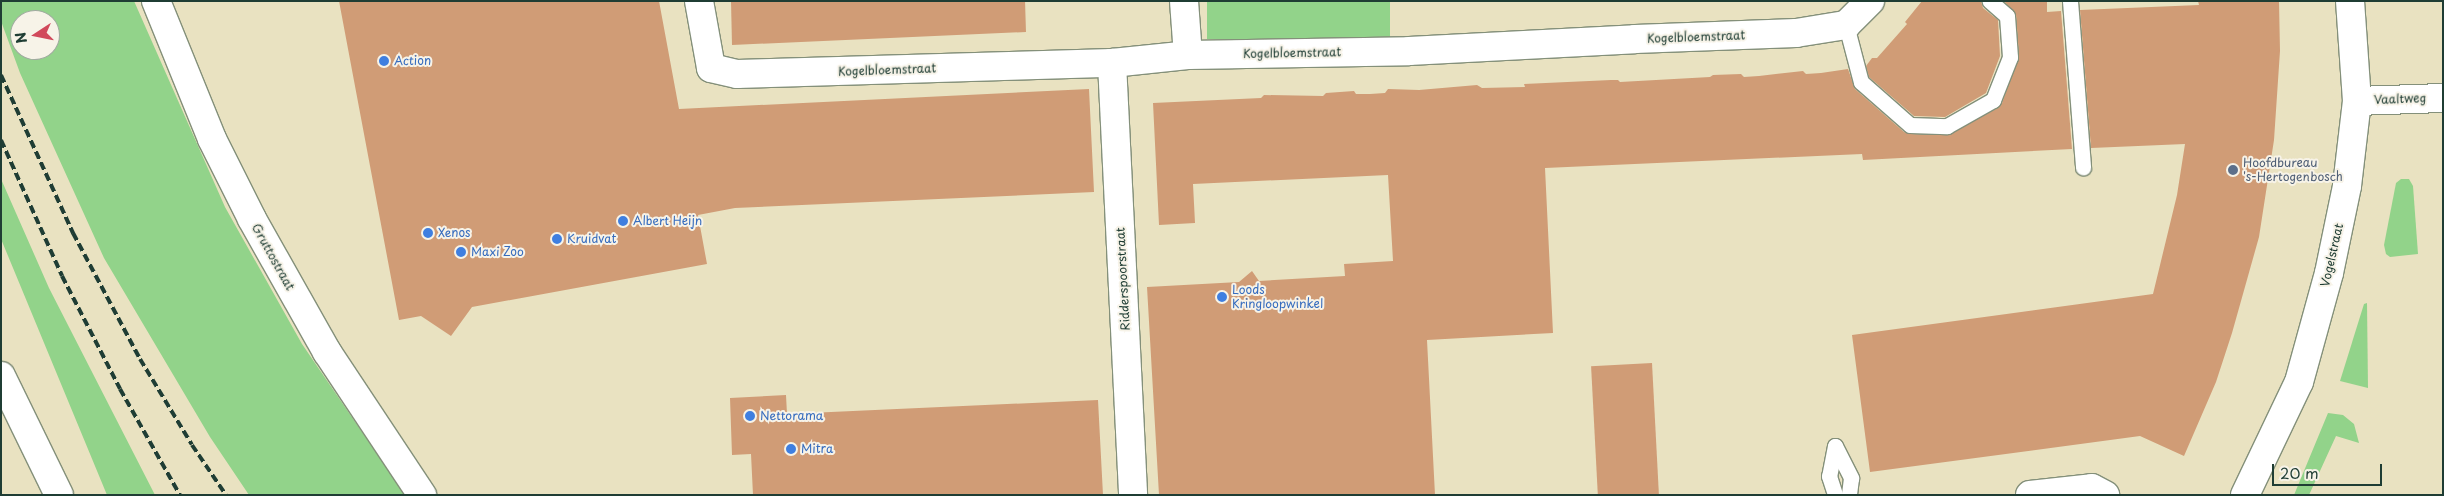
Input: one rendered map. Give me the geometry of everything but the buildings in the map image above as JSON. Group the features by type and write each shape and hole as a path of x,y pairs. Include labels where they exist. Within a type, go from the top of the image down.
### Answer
{"street":[{"name":"Gruttostraat","path":"156,1 212,139 252,219 327,352 422,495"},
{"name":"Kogelbloemstraat","path":"699,1 711,68 737,74 1112,63 1188,55 1409,51 1634,39 1796,33 1846,25"},
{"path":"1184,1 1188,55"},
{"path":"1846,25 1870,1"},
{"name":"Vogelstraat","path":"2245,495 2299,382 2330,273 2347,186 2357,101 2350,1"},
{"name":"Ridderspoorstraat","path":"1112,63 1133,495"},
{"name":"Vaaltweg","path":"2357,101 2443,98"},
{"path":"1,376 59,495"},
{"path":"2030,495 2092,488 2105,495"}],"lane":[{"path":"1846,25 1861,82 1910,126 1947,126 1993,100 2010,57 2007,16 1990,1"},
{"path":"2070,1 2083,167"},
{"path":"1835,495 1829,476 1835,446 1851,478 1848,495"}],"green space":[{"path":"1,1 134,1 225,207 302,344 405,495 249,495 210,437 104,258 20,73 15,60 60,60 60,10 10,10 10,46 1,21"},
{"path":"1207,1 1390,1 1390,39 1207,39"},
{"path":"1,179 49,288 155,495 107,495 1,239"},
{"path":"2401,179 2409,179 2413,186 2418,254 2390,257 2386,254 2384,245 2396,183"},
{"path":"2367,303 2368,388 2340,381 2364,304"},
{"path":"2328,413 2343,415 2354,424 2359,443 2336,436 2309,495 2294,495"}],"railway":[{"path":"1,75 73,233 140,359 192,445 226,495"},
{"path":"1,140 62,276 120,389 180,495"}],"place":[{"name":"Action","path":"384,61"},
{"name":"Hoofdbureau 's-Hertogenbosch","path":"2233,170"},
{"name":"Albert Heijn","path":"623,221"},
{"name":"Xenos","path":"428,233"},
{"name":"Kruidvat","path":"557,239"},
{"name":"Maxi Zoo","path":"461,252"},
{"name":"Loods Kringloopwinkel","path":"1222,297"},
{"name":"Nettorama","path":"750,416"},
{"name":"Mitra","path":"791,449"}]}
